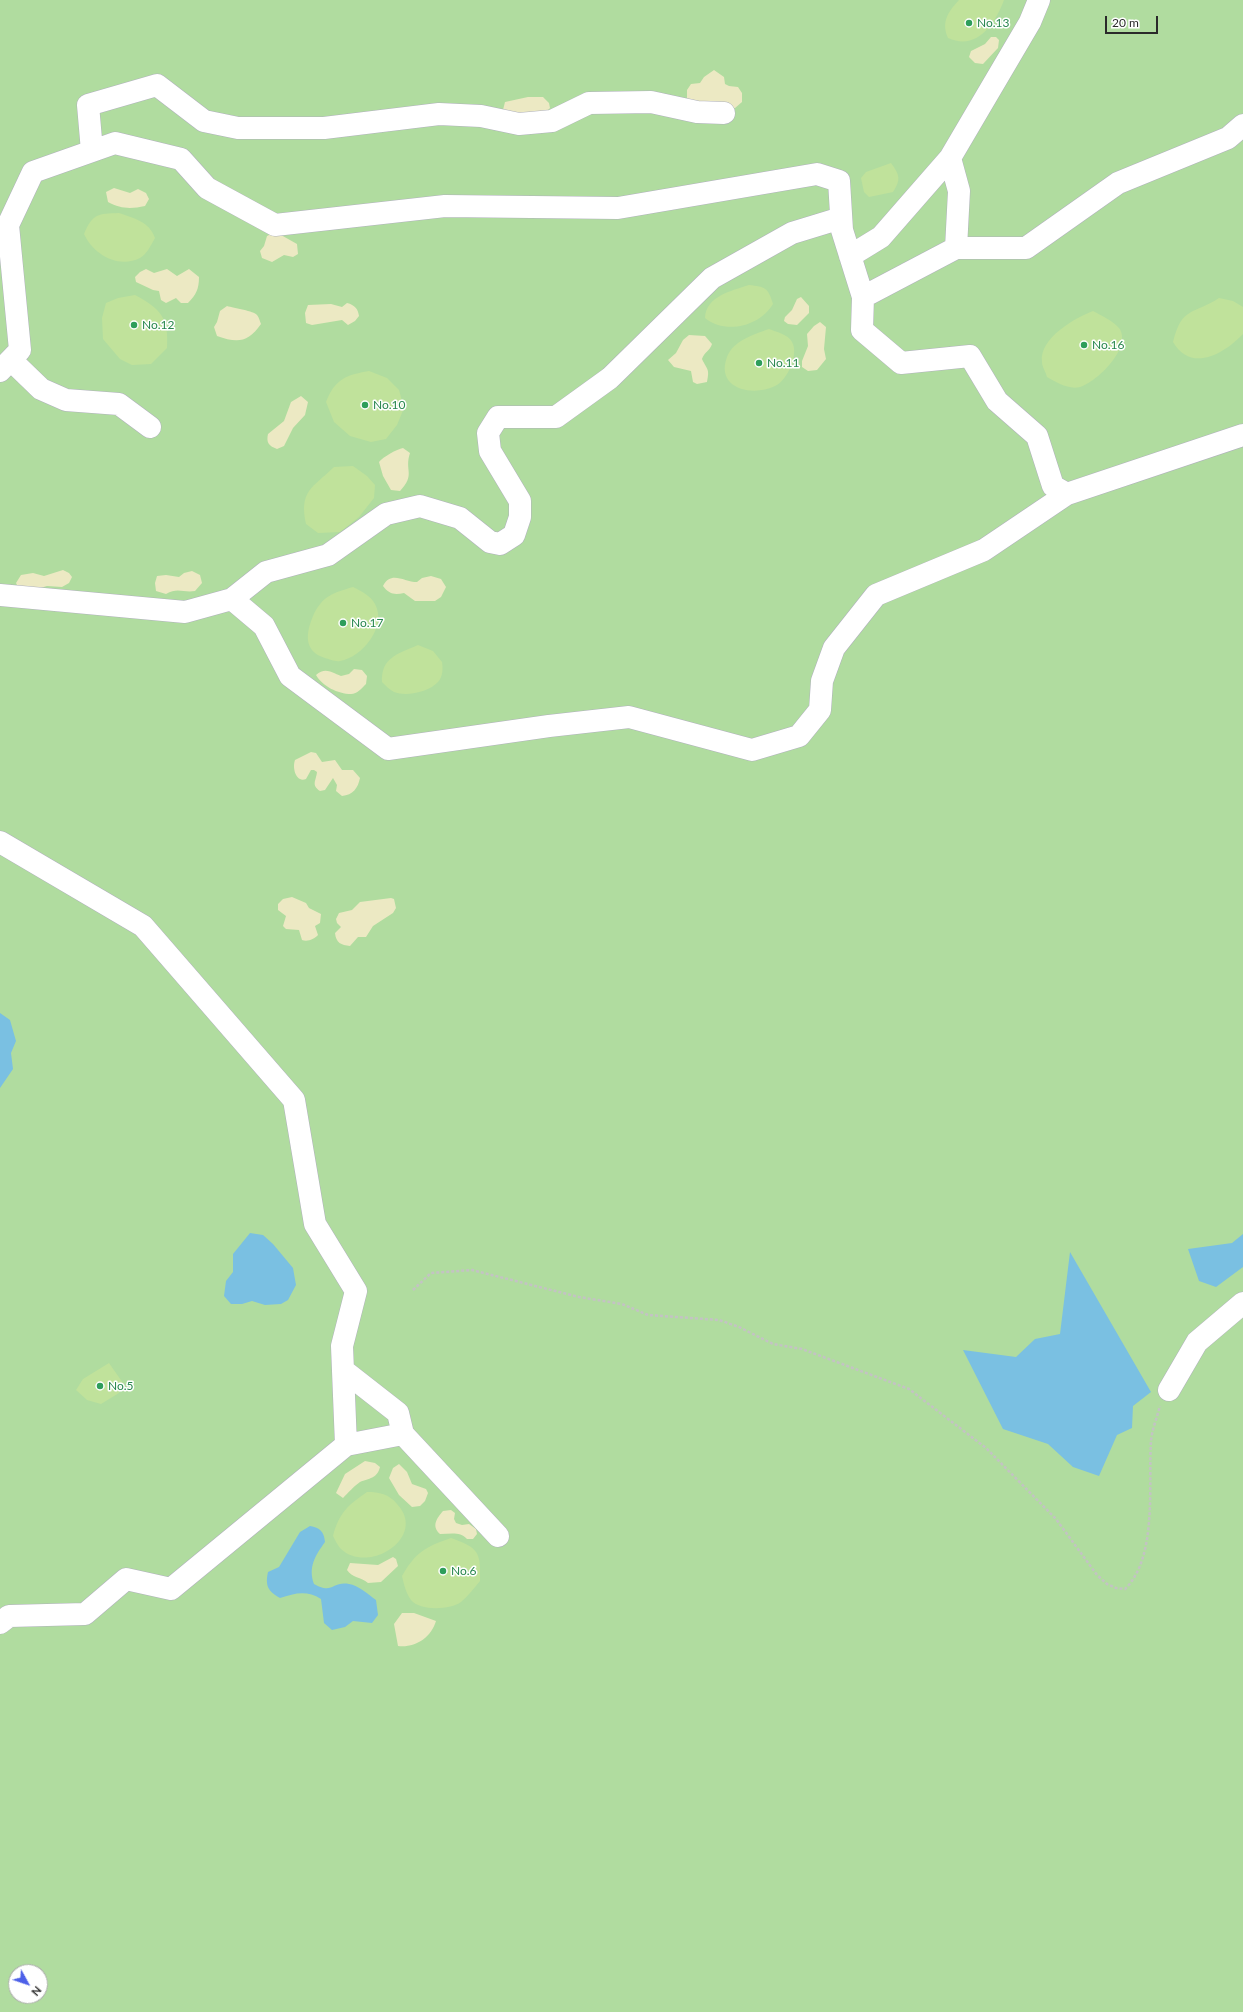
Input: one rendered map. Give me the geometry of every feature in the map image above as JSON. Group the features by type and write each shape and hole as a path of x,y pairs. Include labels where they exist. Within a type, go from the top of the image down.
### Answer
{"street":[{"path":"850,256 881,237 950,158 1030,22 1039,0"},
{"path":"92,151 88,105 157,85 204,121 238,128 324,128 439,114 481,116 519,124 552,121 588,103 651,102 697,112 724,113"},
{"path":"863,298 956,248 1026,248 1118,183 1228,138 1243,125"},
{"path":"150,427 119,404 66,400 41,389 6,365 20,350 8,224 33,172 115,143 181,159 207,188 275,225 445,206 618,208 817,174 840,181 842,230 863,298 862,330 901,363 970,356 997,402 1037,436 1053,486 1067,494"},
{"path":"950,158 959,191 956,248"},
{"path":"0,595 185,612 232,599 266,572 328,555 386,514 420,506 460,518 490,542 500,544 514,535 520,517 520,501 490,451 488,432 498,417 556,417 610,378 712,278 792,233 841,218"},
{"path":"232,599 264,626 290,676 388,749 549,726 629,717 752,750 799,736 820,710 822,681 834,648 876,595 984,550 1067,494 1243,435"},
{"path":"0,842 143,926 294,1100 315,1224 356,1292 342,1346 346,1445"},
{"path":"1169,1390 1197,1342 1243,1303"},
{"path":"343,1370 398,1413 403,1434 498,1536"},
{"path":"0,1623 9,1616 85,1614 126,1579 171,1589 346,1445 403,1434"}],"path":[{"path":"413,1290 431,1273 472,1270 579,1297 622,1304 648,1315 719,1320 739,1327 773,1344 802,1349 909,1389 986,1448 1056,1519 1097,1576 1107,1584 1116,1588 1125,1589 1136,1576 1148,1534 1151,1440 1160,1404 1169,1390"}],"green space":[{"path":"0,0 1243,0 1243,2012 0,2012"},
{"name":"No.13","path":"959,0 1004,0 996,18 984,33 968,41 958,41 948,38 945,27 949,13"},
{"path":"891,163 898,174 898,181 893,192 869,197 864,192 861,178 866,172"},
{"path":"119,213 141,221 149,228 155,238 147,252 140,258 132,261 123,262 107,258 93,248 84,234 93,218 106,214"},
{"path":"749,285 759,286 765,289 773,304 760,318 742,326 732,327 713,323 705,318 706,311 715,299 727,292"},
{"name":"No.12","path":"135,295 157,310 165,322 167,348 151,364 132,365 120,359 103,339 102,318 106,303 118,298"},
{"path":"1219,298 1233,301 1243,307 1243,334 1227,348 1208,357 1189,357 1180,351 1173,342 1180,322 1190,313"},
{"name":"No.16","path":"1093,311 1107,318 1116,325 1122,336 1121,345 1111,363 1104,371 1087,384 1076,388 1058,383 1047,377 1042,362 1046,345 1052,337 1068,324"},
{"name":"No.11","path":"769,329 785,335 792,342 794,353 788,373 780,383 766,389 757,391 738,388 726,377 725,368 730,351 739,342"},
{"name":"No.10","path":"369,371 387,378 399,390 404,408 397,425 386,439 371,442 350,436 334,422 326,402 333,388 342,379 354,374"},
{"path":"353,466 367,476 375,485 374,498 359,517 340,532 318,533 306,524 304,504 309,491 334,467"},
{"name":"No.17","path":"353,587 368,596 375,604 378,613 378,622 371,639 357,654 340,661 318,655 313,651 308,641 309,629 316,609 329,596"},
{"name":"No.17","path":"418,645 433,651 442,662 441,678 434,686 417,693 405,694 394,692 382,682 384,667 387,662 397,654"},
{"name":"No.5","path":"109,1363 123,1383 119,1393 101,1404 87,1400 76,1390 83,1379"},
{"path":"367,1492 384,1494 391,1498 405,1516 405,1529 400,1540 391,1549 379,1555 366,1558 353,1556 341,1549 333,1536 341,1515 349,1506"},
{"name":"No.6","path":"451,1538 467,1545 476,1552 480,1563 480,1581 464,1600 456,1605 443,1608 428,1608 415,1604 408,1595 402,1576 412,1561 422,1551 434,1544"}],"sand":[{"path":"991,37 996,37 999,40 998,48 983,64 975,63 969,57 971,51 985,44"},
{"path":"714,70 724,77 725,84 738,87 742,93 742,102 735,108 705,109 687,99 687,90 691,84 700,83 704,77"},
{"path":"528,97 543,97 549,103 550,108 546,112 519,118 503,110 505,102"},
{"path":"114,188 130,193 138,189 146,193 149,199 145,206 131,208 117,206 108,202 106,192"},
{"path":"273,233 281,235 297,244 298,254 293,257 284,255 272,262 262,258 260,251 264,246 267,236"},
{"path":"146,269 154,273 167,269 177,276 189,269 199,277 196,292 188,303 181,303 176,298 166,303 161,300 159,291 153,290 136,282 135,277"},
{"path":"801,297 809,306 809,313 797,325 788,324 784,321 785,317 792,310 797,299"},
{"path":"347,303 356,308 359,316 355,321 348,325 342,320 312,325 306,323 305,313 308,305 331,304 342,307"},
{"path":"227,306 248,311 257,315 261,324 251,335 242,340 230,340 217,336 214,327 220,311"},
{"path":"820,322 826,327 824,349 826,359 817,370 808,371 802,367 802,361 808,346 807,334"},
{"path":"689,335 705,336 712,344 702,359 708,371 707,382 697,384 693,382 691,371 674,367 668,360 676,353 683,340"},
{"path":"301,396 308,402 305,415 293,428 284,446 277,449 272,447 267,440 268,434 284,421 291,402"},
{"path":"403,448 410,453 408,464 409,476 405,485 400,491 391,490 383,476 379,462 390,454"},
{"path":"63,570 69,573 72,577 69,583 62,587 47,586 34,590 19,589 16,583 21,575 33,573 44,576"},
{"path":"192,571 200,575 202,583 195,591 174,591 166,594 156,591 155,583 157,576 166,575 179,577 184,573"},
{"path":"431,576 441,579 446,587 441,597 435,601 415,601 404,593 395,594 387,591 383,586 386,581 394,578 417,582 422,578"},
{"path":"354,669 362,670 367,676 366,684 353,694 341,693 331,689 322,683 316,675 322,671 325,671 341,676 349,674"},
{"path":"311,752 316,753 322,762 335,760 342,770 353,770 360,778 358,785 352,793 342,796 336,791 337,785 333,778 325,790 320,791 315,785 317,772 314,770 311,770 306,779 303,780 297,777 294,767 295,760"},
{"path":"292,897 306,903 309,908 321,914 320,923 315,926 318,935 313,939 306,941 302,940 299,930 286,929 283,926 286,916 278,910 278,904 283,899"},
{"path":"391,898 394,899 396,908 393,913 373,926 366,937 358,937 350,946 344,945 338,941 335,933 341,927 337,923 336,919 339,913 352,910 360,902"},
{"path":"365,1461 375,1463 380,1467 377,1474 372,1478 360,1482 343,1498 336,1493 345,1474"},
{"path":"399,1464 407,1472 412,1484 426,1489 428,1493 425,1501 420,1506 412,1507 399,1495 389,1478 393,1468"},
{"path":"451,1510 455,1513 454,1519 456,1523 462,1525 469,1524 476,1529 477,1534 473,1539 467,1539 458,1534 440,1534 437,1531 435,1525 439,1516 443,1511"},
{"path":"393,1557 396,1559 398,1566 381,1582 368,1583 351,1575 347,1570 350,1563 378,1565"},
{"path":"402,1613 414,1613 436,1621 434,1627 422,1641 410,1645 398,1646 394,1624"}],"water":[{"path":"0,1013 10,1020 16,1041 11,1053 13,1069 0,1088"},
{"path":"250,1233 263,1235 273,1244 293,1268 296,1285 288,1300 281,1304 265,1305 252,1301 242,1304 231,1304 224,1296 226,1281 233,1272 233,1254"},
{"path":"1243,1234 1243,1267 1216,1287 1199,1281 1188,1249 1232,1243"},
{"path":"1070,1252 1151,1392 1133,1406 1132,1428 1117,1435 1099,1476 1073,1467 1048,1444 1003,1429 963,1350 1016,1357 1035,1339 1060,1334"},
{"path":"310,1526 321,1531 324,1535 325,1542 318,1552 312,1567 312,1578 314,1584 320,1587 329,1588 339,1584 349,1584 363,1590 376,1600 378,1615 372,1623 353,1621 345,1627 332,1630 324,1623 321,1599 306,1593 280,1598 268,1588 268,1572 279,1567 300,1532"}],"place":[{"name":"No.13","path":"969,23"},
{"name":"No.12","path":"134,325"},
{"name":"No.16","path":"1084,345"},
{"name":"No.11","path":"759,363"},
{"name":"No.10","path":"365,405"},
{"name":"No.17","path":"343,623"},
{"name":"No.5","path":"100,1386"},
{"name":"No.6","path":"443,1571"}]}
